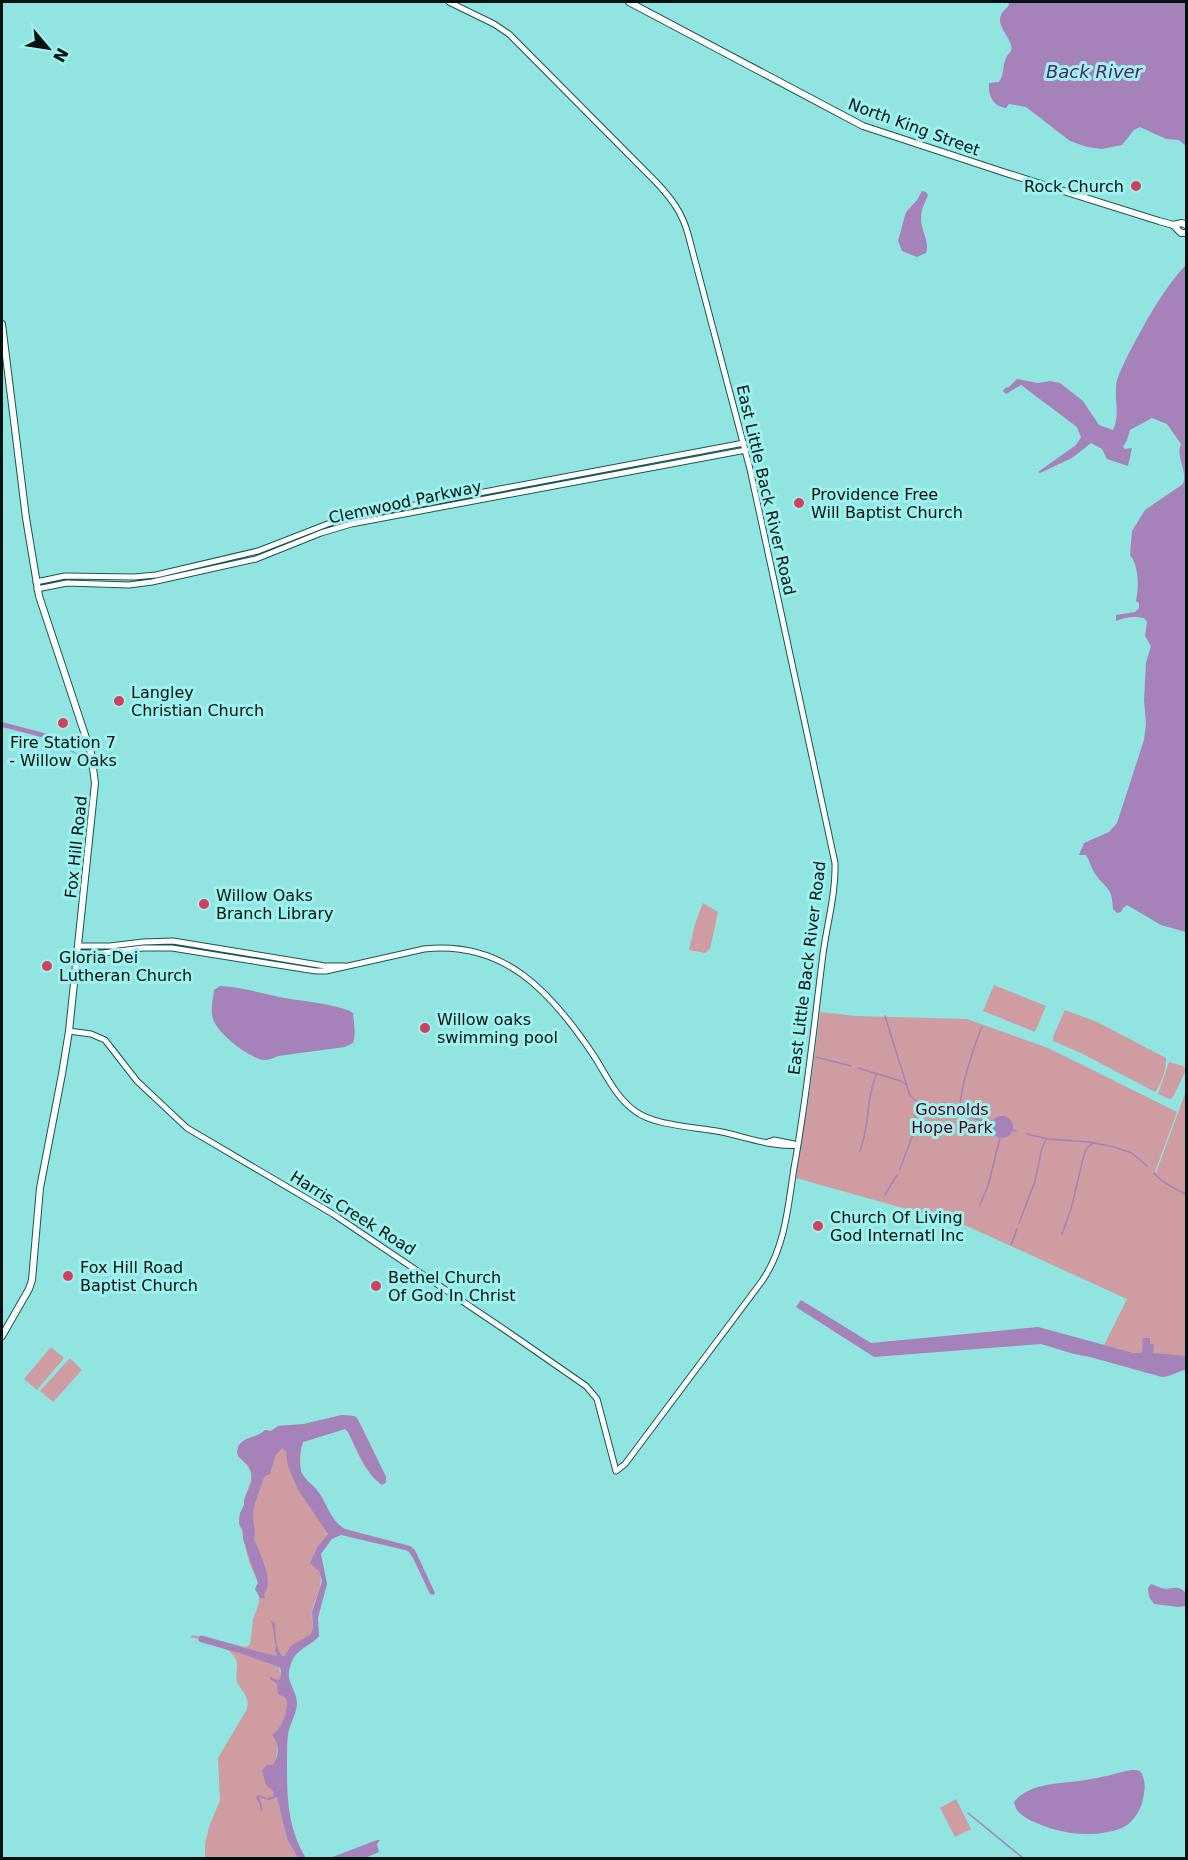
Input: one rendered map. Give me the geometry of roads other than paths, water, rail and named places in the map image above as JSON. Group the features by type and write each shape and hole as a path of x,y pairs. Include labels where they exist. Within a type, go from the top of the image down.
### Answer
{"main road":[{"name":"North King Street","path":"629,2 859,124 1006,174 1173,225 1181,233 1186,233"},
{"name":"North King Street","path":"1173,225 1182,223 1186,225"},
{"name":"Fox Hill Road","path":"2,324 37,585 45,619 95,770 95,796 69,1031 40,1188 32,1280 2,1336"}],"street":[{"name":"East Little Back River Road","path":"449,2 509,34 672,199 685,222 746,450 835,859 833,889 798,1145 782,1241 771,1269 625,1464 616,1471"},
{"name":"Clemwood Parkway","path":"37,585 70,576 156,575 258,551 330,523 357,516 744,442"},
{"name":"Clemwood Parkway","path":"37,585 148,583 256,559 321,533 351,524 746,450"},
{"path":"78,950 142,942 173,941 325,966 346,966 439,947 493,957 524,974 544,991 577,1031 617,1092 634,1111 651,1120 789,1147 798,1145"},
{"name":"Harris Creek Road","path":"69,1031 103,1038 137,1081 187,1128 333,1214 586,1386 597,1399 616,1471"}],"water":[{"name":"Back River","path":"1008,2 1186,2 1186,146 1179,140 1166,139 1140,127 1134,130 1122,145 1102,149 1087,147 1070,141 1026,107 1009,104 1006,108 995,103 989,92 989,83 999,82 1011,49 1000,22 1002,13 1009,5"},
{"path":"922,191 928,195 922,209 921,219 927,249 926,253 917,257 902,251 898,241 906,212"},
{"path":"1186,265 1186,932 1161,925 1127,905 1117,913 1113,909 1109,891 1094,872 1086,855 1079,855 1084,843 1109,832 1117,823 1144,740 1146,663 1151,646 1145,636 1147,622 1144,618 1136,617 1116,621 1116,615 1135,612 1139,608 1139,603 1136,601 1137,571 1130,555 1132,531 1145,510 1183,484 1184,474 1179,454 1181,444 1167,424 1152,418 1130,430 1123,447 1132,448 1128,466 1107,459 1102,449 1091,443 1072,458 1040,473 1038,472 1076,445 1081,437 1077,427 1021,385 1006,394 1003,391 1017,379 1038,383 1050,381 1060,383 1083,401 1099,425 1113,430 1116,417 1116,386 1121,369 1153,309"},
{"path":"2,722 48,734 80,756 45,738 2,727"},
{"path":"220,986 326,1004 350,1011 353,1013 353,1043 345,1047 278,1056 268,1060 250,1055 221,1031 213,1019 214,990"},
{"path":"1002,1116 1010,1119 1013,1127 1010,1135 1002,1138 994,1135 991,1127 994,1119"},
{"path":"801,1300 871,1343 1038,1327 1134,1353 1142,1353 1143,1338 1150,1338 1150,1344 1154,1344 1153,1353 1186,1356 1186,1370 1162,1377 1041,1344 874,1357 796,1307"},
{"path":"342,1415 357,1418 386,1477 386,1482 382,1485 371,1474 345,1429 303,1442 300,1461 302,1474 315,1488 340,1526 410,1546 415,1550 435,1593 430,1594 413,1558 405,1550 341,1535 332,1539 321,1554 327,1584 318,1618 319,1636 299,1651 289,1670 297,1703 288,1737 289,1811 295,1835 306,1858 298,1858 287,1839 277,1797 269,1800 259,1797 261,1812 256,1798 258,1795 267,1798 274,1796 273,1791 266,1785 262,1770 267,1765 273,1765 276,1758 278,1750 272,1735 286,1713 286,1698 278,1694 277,1684 270,1679 270,1676 280,1680 281,1670 279,1667 230,1649 229,1644 276,1656 270,1620 275,1623 277,1645 282,1656 291,1646 311,1634 312,1612 322,1581 319,1571 310,1563 318,1546 328,1534 297,1488 288,1466 286,1451 282,1448 275,1456 270,1474 263,1480 254,1510 254,1539 265,1566 268,1581 265,1598 260,1598 255,1589 258,1583 243,1539 243,1530 239,1524 240,1513 252,1481 251,1472 249,1466 238,1456 237,1452 241,1443 265,1430 271,1431 278,1426 304,1424"},
{"path":"1151,1584 1161,1588 1183,1590 1186,1593 1186,1606 1154,1604 1149,1597 1148,1588"},
{"path":"1131,1770 1141,1772 1144,1792 1136,1816 1122,1828 1088,1834 1065,1832 1032,1821 1020,1814 1015,1806 1014,1802 1021,1795 1037,1787"},
{"path":"380,1840 377,1844 379,1852 365,1858 330,1858"}],"waterway":[{"path":"885,1016 910,1096 918,1102 990,1123"},
{"path":"961,1114 964,1083 982,1026"},
{"path":"816,1057 851,1066"},
{"path":"858,1068 905,1084"},
{"path":"860,1151 871,1092 877,1074"},
{"path":"900,1169 912,1137 917,1104"},
{"path":"1027,1134 1048,1139 1090,1142 1114,1147 1132,1153 1147,1166"},
{"path":"980,1205 988,1186 1000,1138"},
{"path":"1019,1223 1035,1181 1046,1139"},
{"path":"1062,1234 1071,1209 1084,1155 1093,1143"},
{"path":"1154,1173 1173,1188 1186,1194"},
{"path":"885,1195 897,1175"},
{"path":"1011,1245 1017,1229"},
{"path":"202,1639 237,1649"},
{"path":"968,1813 1023,1858"}],"place":[{"name":"Rock Church","path":"1136,186"},
{"name":"Providence Free Will Baptist Church","path":"799,503"},
{"name":"Langley Christian Church","path":"119,701"},
{"name":"Fire Station 7 - Willow Oaks","path":"63,723"},
{"name":"Willow Oaks Branch Library","path":"204,904"},
{"name":"Gloria Dei Lutheran Church","path":"47,966"},
{"name":"Willow oaks swimming pool","path":"425,1028"},
{"name":"Church Of Living God Internatl Inc","path":"818,1226"},
{"name":"Fox Hill Road Baptist Church","path":"68,1276"},
{"name":"Bethel Church Of God In Christ","path":"376,1286"}],"park label":[{"name":"Gosnolds Hope Park","path":"952,1118"}]}
